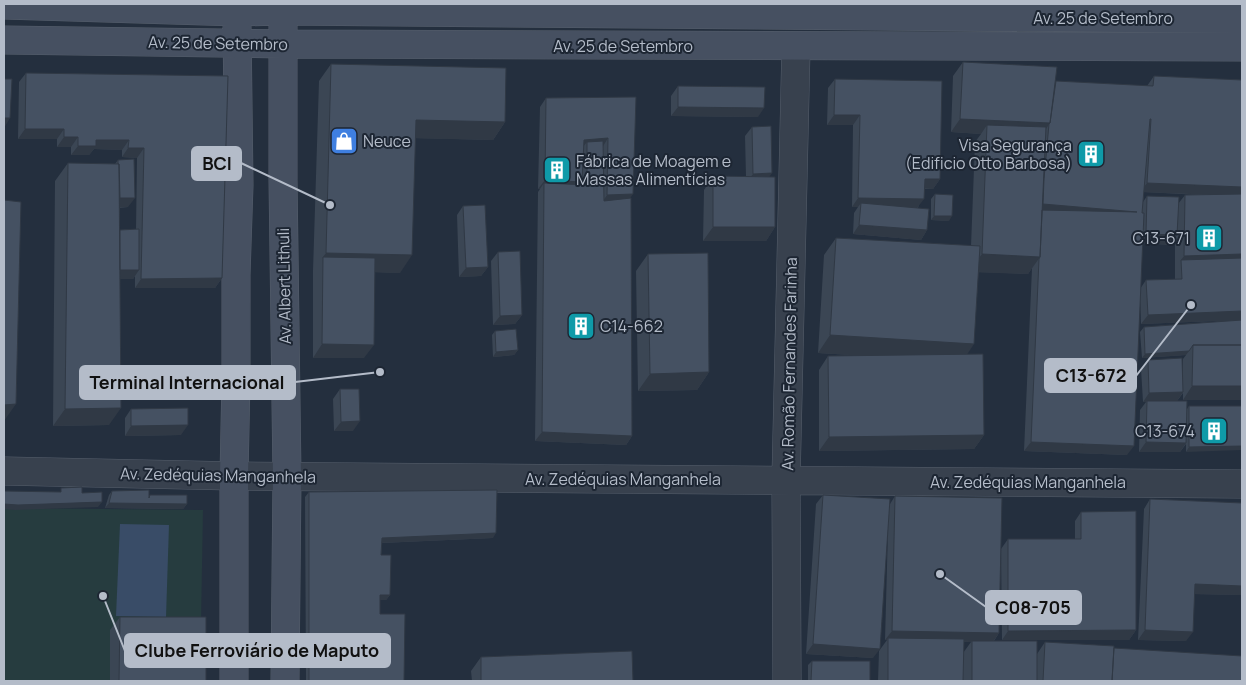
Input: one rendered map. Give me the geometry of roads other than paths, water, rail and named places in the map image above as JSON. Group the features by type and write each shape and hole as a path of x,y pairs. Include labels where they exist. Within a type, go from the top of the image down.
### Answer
{"main road":[{"name":"Av. 25 de Setembro","path":"4,5 238,12 1242,19"},
{"name":"Av. Albert Lithuli","path":"283,11 287,476 285,681"},
{"path":"234,681 236,275 239,185 238,12"},
{"name":"Av. 25 de Setembro","path":"4,40 237,44 1242,47"}],"street":[{"name":"Av. Romão Fernandes Farinha","path":"787,681 786,480 796,47"},
{"name":"Av. Zedéquias Manganhela","path":"4,471 234,476 1242,484"}],"water":[{"path":"120,524 169,525 166,617 116,616"}],"place":[{"name":"Neuce","path":"344,141"},
{"name":"Visa Segurança (Edificio Otto Barbosa)","path":"1091,154"},
{"name":"Fábrica de Moagem e Massas Alimentícias","path":"557,170"},
{"name":"BCI","path":"330,205"},
{"name":"C13-671","path":"1209,238"},
{"name":"C13-672","path":"1191,305"},
{"name":"C14-662","path":"581,326"},
{"name":"Terminal Internacional","path":"380,372"},
{"name":"C13-674","path":"1214,431"},
{"name":"C08-705","path":"940,574"},
{"name":"Clube Ferroviário de Maputo","path":"103,596"}]}
